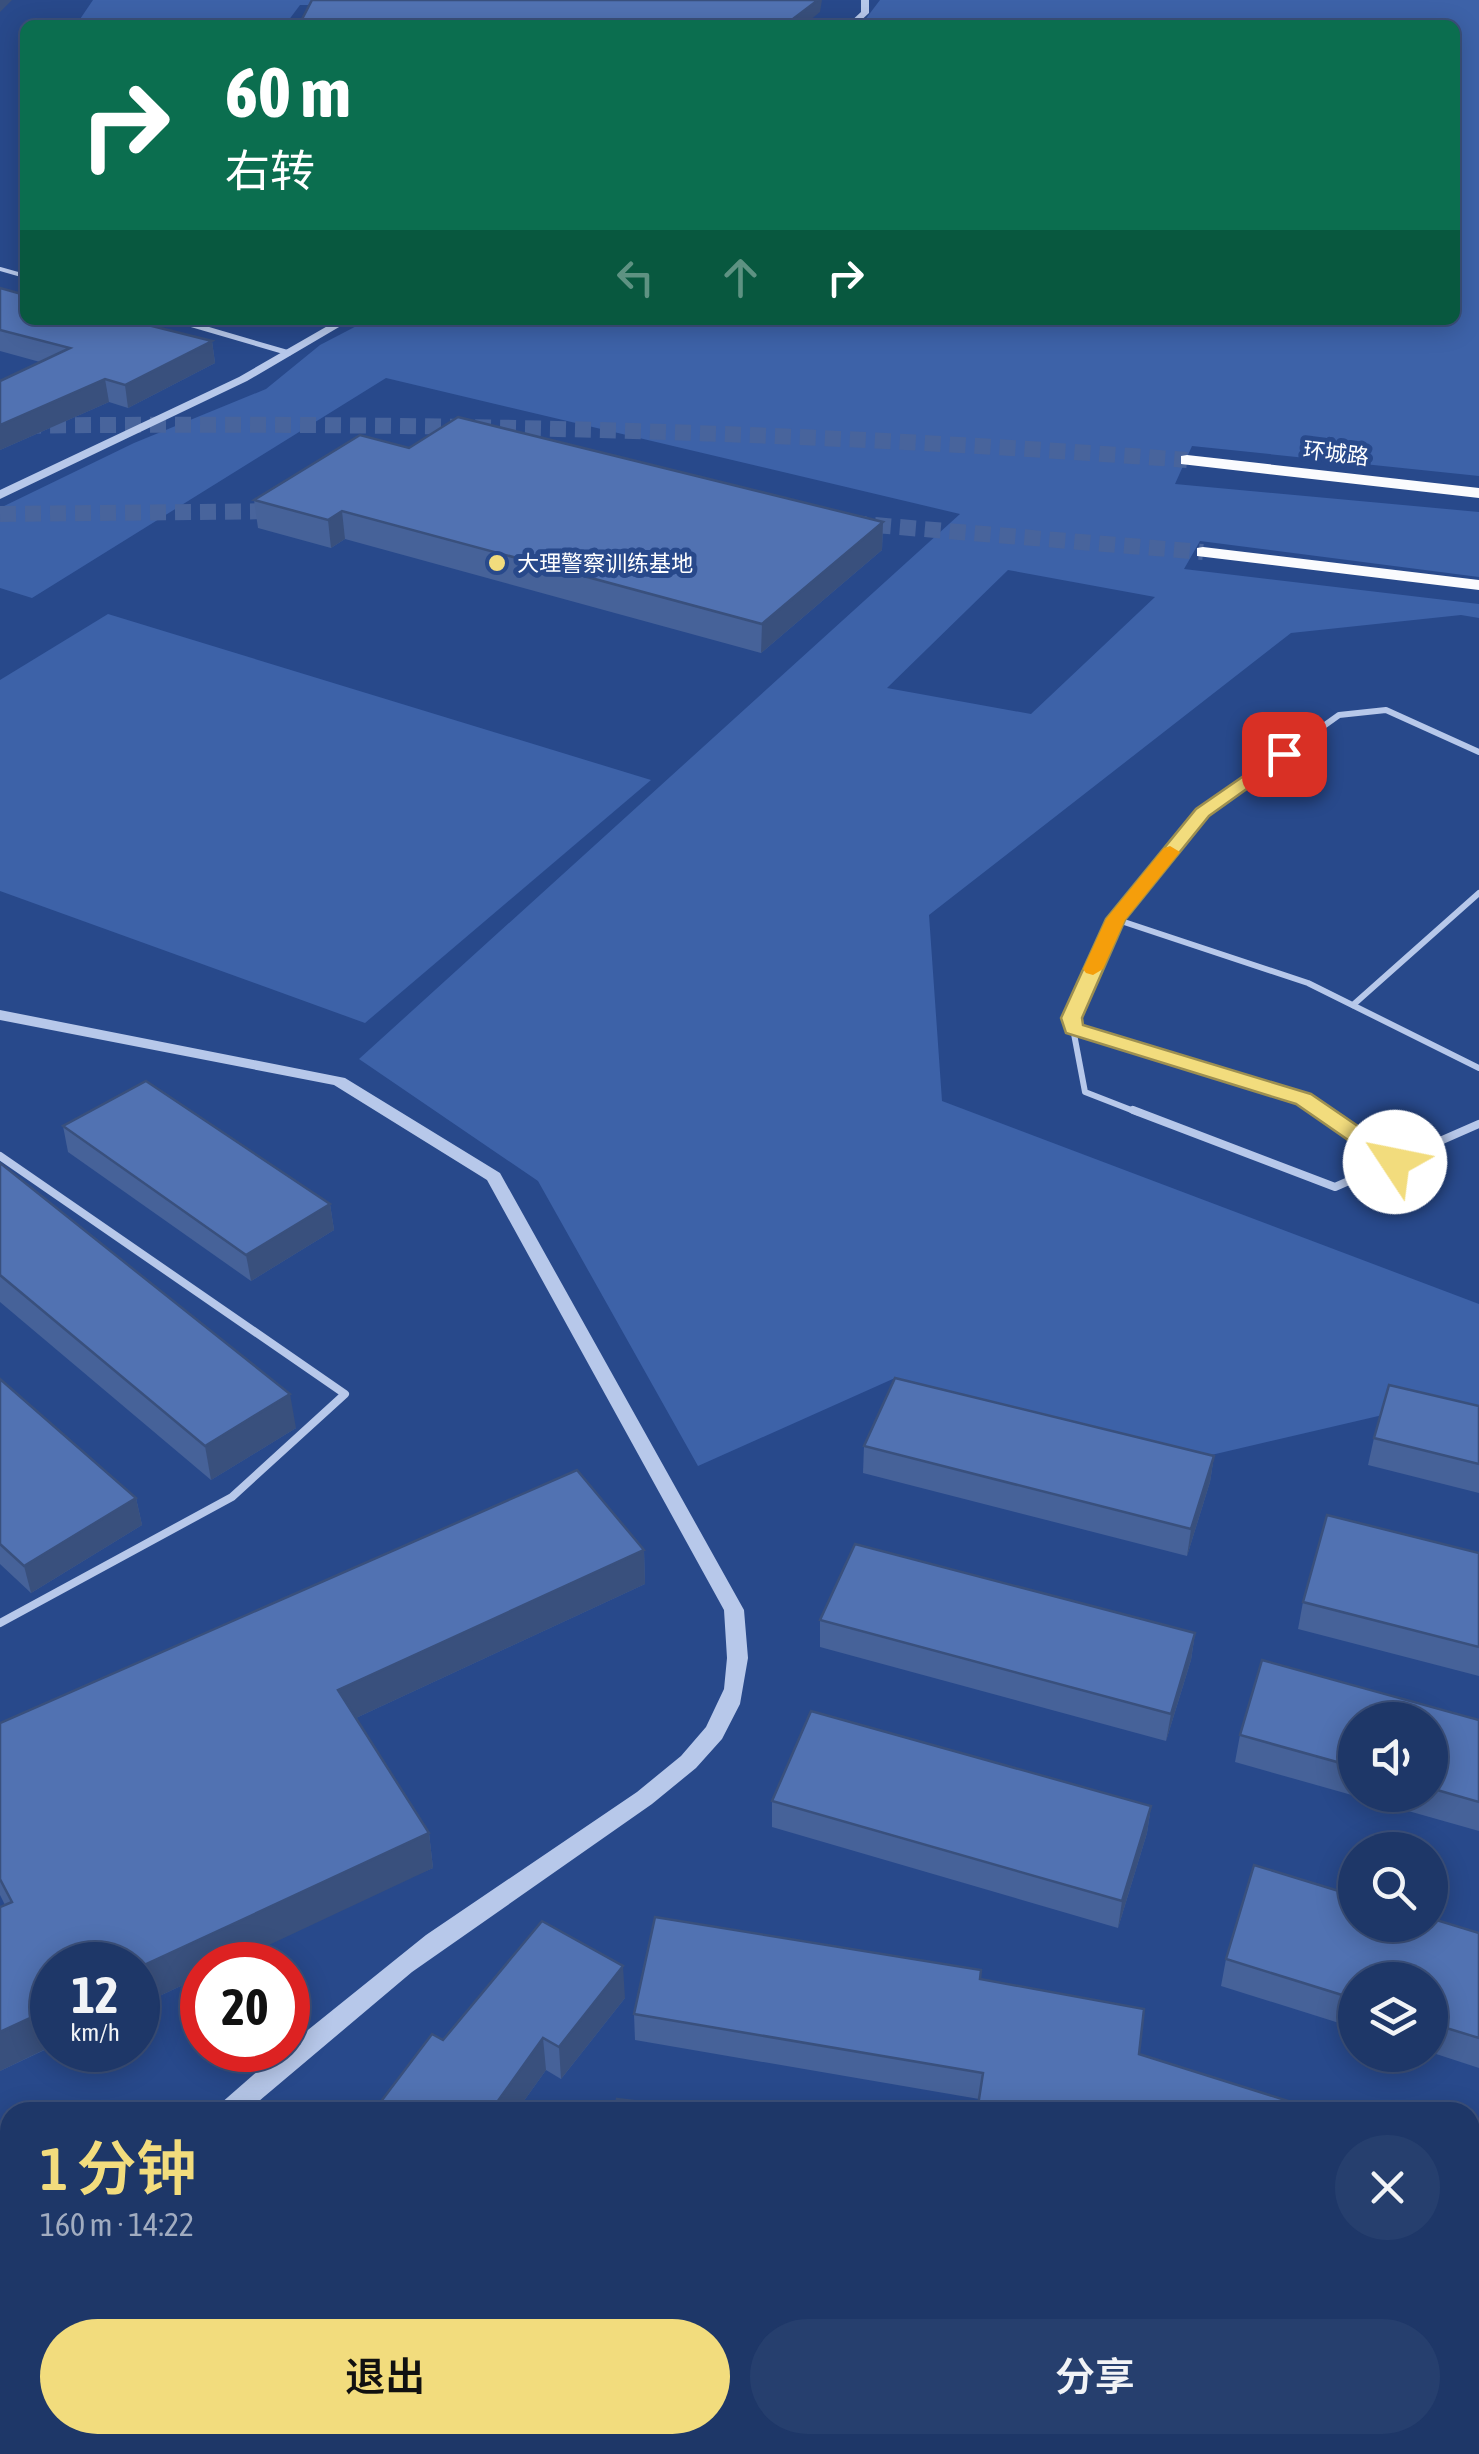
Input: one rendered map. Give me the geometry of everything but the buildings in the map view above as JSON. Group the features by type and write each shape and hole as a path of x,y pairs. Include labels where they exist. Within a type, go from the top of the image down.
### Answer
{"main road":[{"name":"环城路","path":"1187,460 1479,493"},
{"path":"1204,552 1479,586"}],"street":[{"path":"0,495 243,379 337,325"},
{"path":"0,1015 339,1081 494,1178 734,1610 740,1645 730,1703 716,1731 693,1758 658,1789 460,1924 300,2048 239,2102"}],"lane":[{"path":"193,325 289,353"},
{"path":"1479,752 1386,710 1338,715 1202,812 1116,919 1072,1018 1084,1092 1335,1187 1479,1124"},
{"path":"1354,1005 1479,893"},
{"path":"1116,919 1308,983 1479,1068"},
{"path":"1074,1029 1303,1099 1395,1162"},
{"path":"0,1156 345,1394 232,1497 0,1623"}],"shaded area":[{"path":"93,0 524,0 511,6 300,5 289,20 79,20"},
{"path":"880,0 1479,0 1479,476 1192,446 1175,484 1479,512 1479,577 1200,541 1184,569 1479,604 1479,618 1461,615 1291,633 929,915 942,1101 1479,1304 1479,1415 1430,1404 1207,1456 895,1378 698,1466 538,1181 359,1059 960,514 386,378 32,598 0,588 0,508 134,443 266,389 320,345 358,325 1460,325 1460,20 865,20","holes":["1008,570 1155,597 1031,714 887,688"]},
{"path":"108,614 651,780 365,1023 0,891 0,680"}],"tunnel":[{"path":"0,426 594,430 891,441 1187,460"},
{"path":"0,514 290,511"},
{"path":"850,523 1203,552"}],"slow traffic":[{"path":"1093,969 1116,919 1170,852"}],"place":[{"name":"大理警察训练基地","path":"497,563"}],"route":[{"path":"1284,754 1202,812 1116,919 1072,1018 1074,1029 1303,1099 1395,1162"}]}
